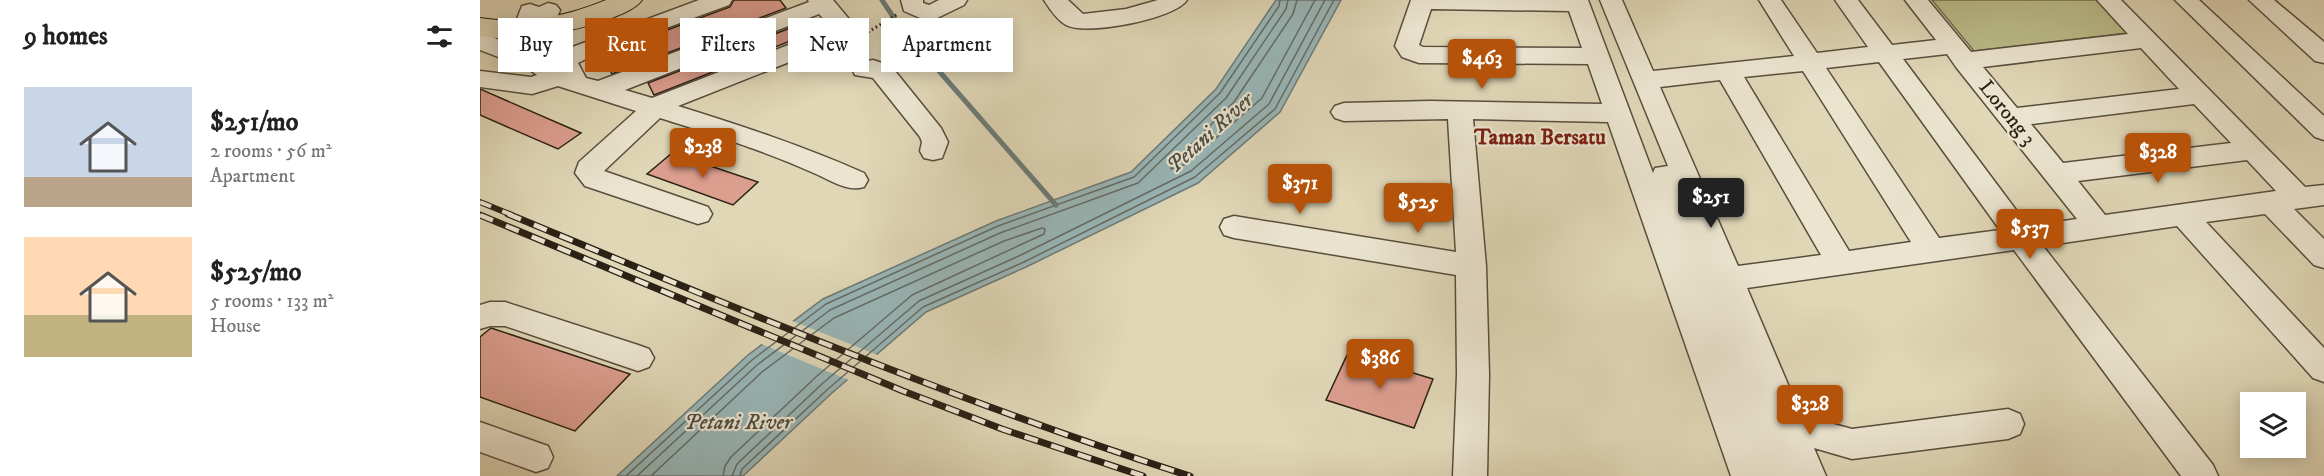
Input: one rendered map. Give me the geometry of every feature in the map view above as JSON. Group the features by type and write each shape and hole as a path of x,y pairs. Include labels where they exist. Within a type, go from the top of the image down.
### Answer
{"main road":[{"path":"542,18 629,0"},
{"path":"480,3 533,18"},
{"path":"480,27 498,29"}],"street":[{"path":"575,79 589,48 720,0"},
{"path":"908,5 929,15 956,0"},
{"path":"1055,0 1076,20 1088,21 1104,9 1149,12 1165,7 1176,0"},
{"path":"1611,0 1810,476 1826,457 1852,444 2008,424"},
{"path":"1770,0 1932,251"},
{"path":"1846,0 2201,476"},
{"name":"Lorong 3","path":"1916,0 2099,226"},
{"path":"2108,0 2254,150 2312,196"},
{"path":"2186,0 2324,131"},
{"path":"1584,1 1421,1 1407,46 1419,55 1597,56"},
{"path":"1584,1 1597,56 1748,476"},
{"path":"1584,1 1715,303 1779,476"},
{"path":"2269,1 2322,52"},
{"path":"480,79 532,86 575,79 821,2 847,31 673,98 655,108 591,165 588,173 595,179 698,214"},
{"path":"575,79 576,39 603,7"},
{"path":"480,40 498,49"},
{"path":"1646,80 1885,54 1959,53 2146,40"},
{"path":"869,68 882,72 932,134 935,142 933,151"},
{"path":"1727,70 1841,263"},
{"path":"558,72 655,108 755,139 808,159 854,180"},
{"path":"570,72 575,79"},
{"path":"2011,118 2200,95"},
{"path":"1460,111 1471,266 1473,375 1470,476"},
{"path":"1344,112 1619,113"},
{"path":"2056,174 2254,150"},
{"path":"1729,279 2312,196"},
{"path":"2271,203 2324,257"},
{"path":"2183,215 2324,369"},
{"path":"1234,227 1471,266"},
{"path":"480,317 505,314 638,358"},
{"path":"1786,418 1802,428 1827,438 1852,444"},
{"path":"480,436 536,457"}],"path":[{"path":"869,31 908,5"}],"green space":[{"path":"1932,0 2098,0 2128,33 1974,51"}],"water":[{"name":"Petani River","path":"1276,0 1341,0 1280,112 1198,183 1026,267 926,312 832,393 743,476 617,476 748,355 823,299 996,221 1131,172 1216,89"}],"pier":[{"path":"790,320 880,356 851,381 759,343"}],"building":[{"path":"734,0 780,0 786,8 760,18 700,18 730,7"},
{"path":"680,25 680,48 668,53 668,30"},
{"path":"788,29 788,42 776,47 776,34"},
{"path":"680,71 712,72 654,95 648,83"},
{"path":"480,89 581,133 558,149 480,115"},
{"path":"672,153 758,182 733,205 647,174"},
{"path":"491,328 630,374 575,431 480,397 480,337"},
{"path":"1348,353 1433,379 1414,428 1326,400"}],"waterway":[{"path":"882,0 898,24 1056,205"}],"railway":[{"path":"480,202 512,215"},
{"path":"508,214 846,352 1017,417 1190,476"},
{"path":"480,215 903,391 1002,429 1143,476"}],"district":[{"name":"Taman Bersatu","path":"1540,137"}]}
